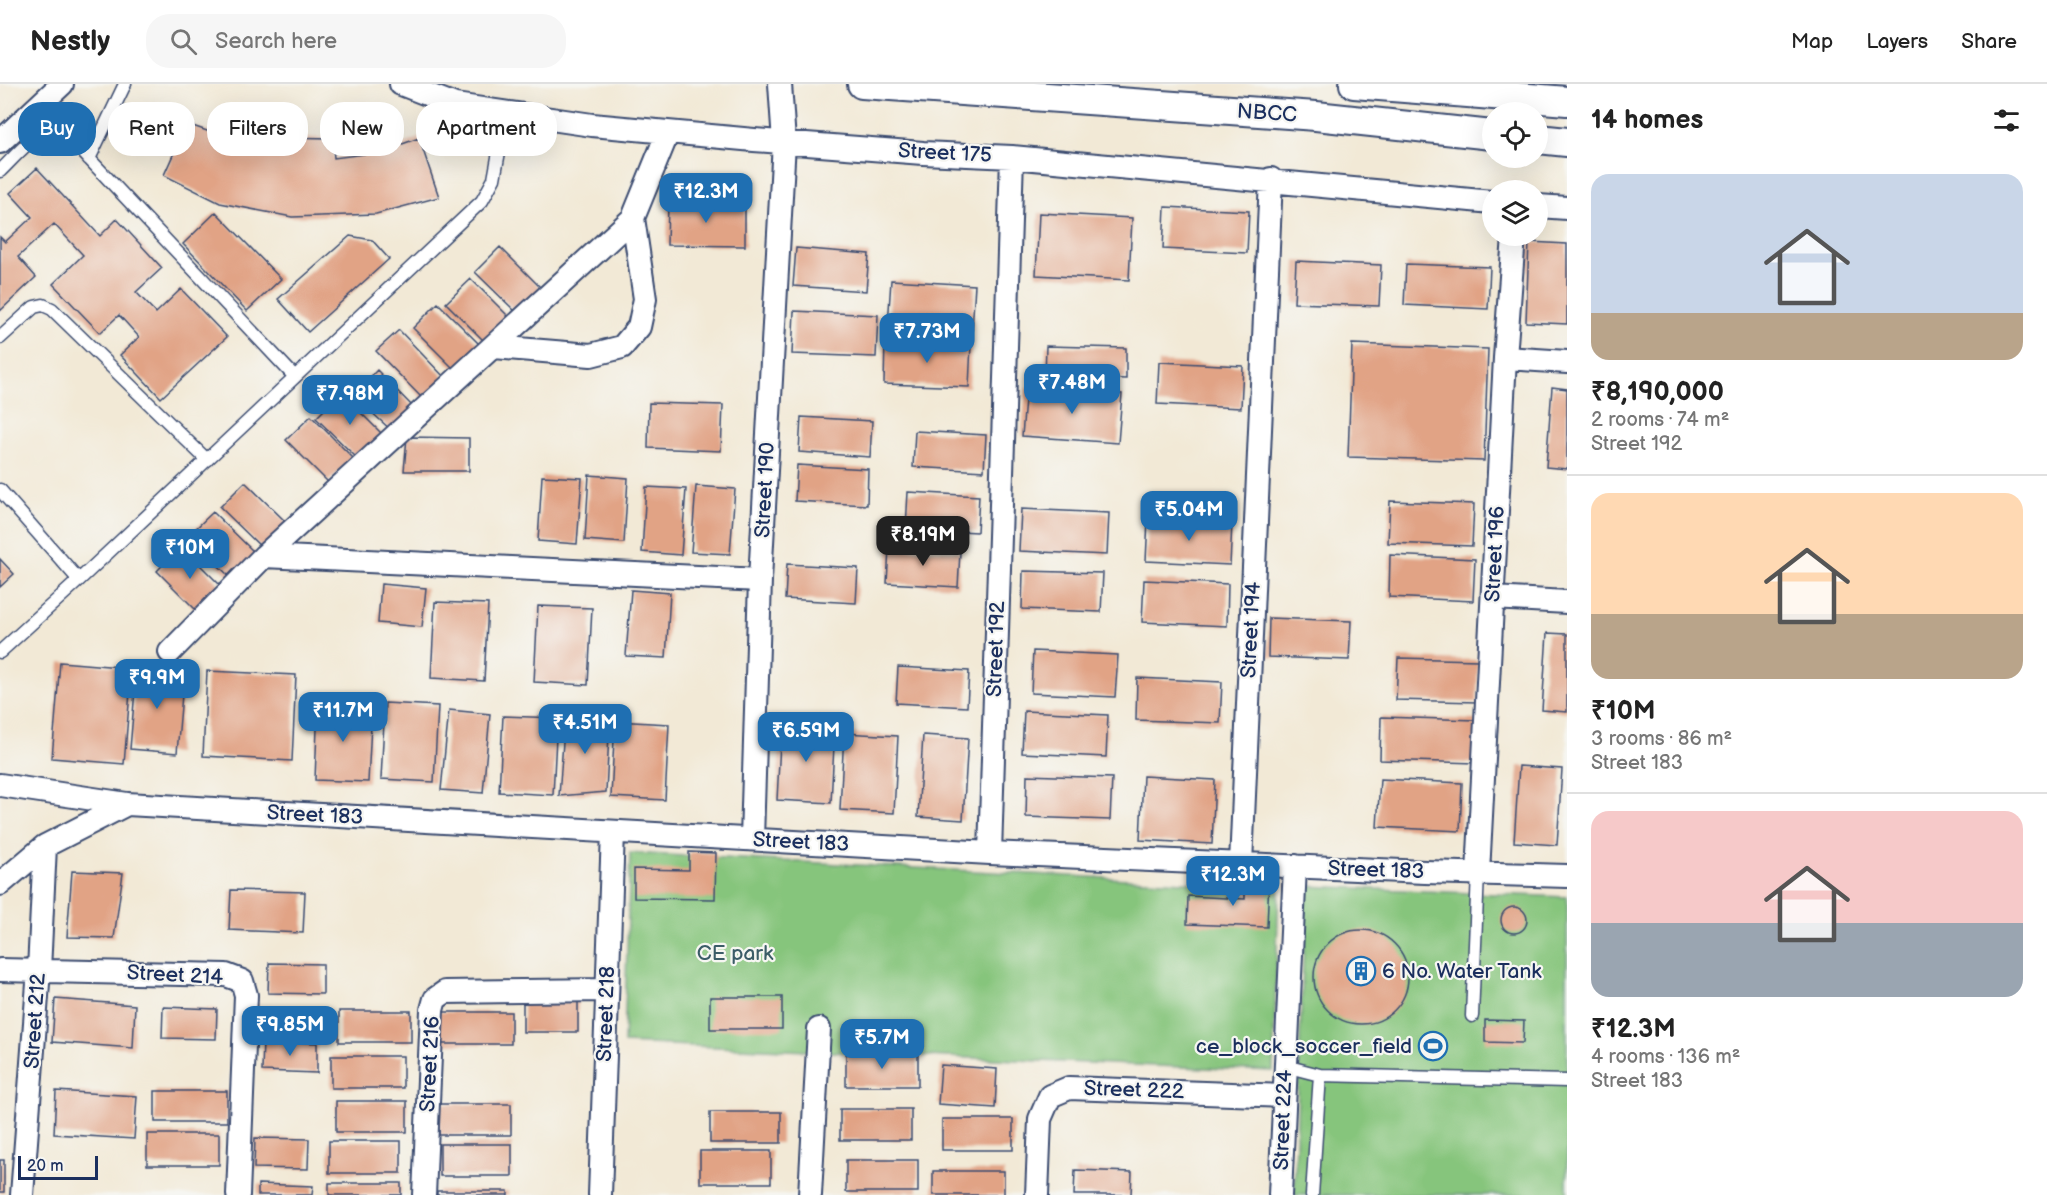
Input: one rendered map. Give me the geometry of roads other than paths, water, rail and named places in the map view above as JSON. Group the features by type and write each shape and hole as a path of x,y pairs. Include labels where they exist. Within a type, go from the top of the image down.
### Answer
{"street":[{"path":"0,142 62,84"},
{"name":"Street 175","path":"401,84 447,102"},
{"name":"Street 190","path":"752,839 760,580 784,142 780,84"},
{"name":"NBCC","path":"862,84 1316,116 1482,134"},
{"path":"1354,84 1461,88 1567,101"},
{"name":"Street 175","path":"557,120 592,125 784,142 923,153 1012,157 1271,179 1482,201"},
{"path":"170,652 264,556 633,218 668,132"},
{"path":"1548,140 1567,142"},
{"name":"Street 192","path":"990,853 1012,157"},
{"name":"Street 194","path":"1241,864 1271,179"},
{"path":"1548,207 1567,208"},
{"path":"494,347 591,355 622,347 639,327 645,299 633,218"},
{"name":"Street 196","path":"1478,873 1505,358 1513,246"},
{"path":"1505,358 1567,362"},
{"path":"264,556 760,580"},
{"path":"1493,598 1567,602"},
{"name":"Street 183","path":"0,784 127,804 990,853 1567,876"},
{"path":"0,884 45,846 127,804"},
{"name":"Street 218","path":"600,1195 606,990 614,832"},
{"name":"Street 212","path":"22,1195 39,970 45,846"},
{"name":"Street 224","path":"1280,1195 1295,866"},
{"name":"Street 214","path":"0,970 226,975 243,981 246,995 238,1195"},
{"name":"Street 216","path":"424,1195 432,1010 435,999 445,992 606,990"},
{"path":"810,1195 819,1029"},
{"name":"Street 222","path":"1038,1195 1040,1119 1050,1096 1069,1088 1284,1096"}],"lane":[{"path":"88,159 124,84"},
{"path":"0,171 32,141 52,129 61,129 295,377"},
{"path":"0,652 482,201 494,179 497,156"},
{"path":"0,338 34,307 43,305 51,309 207,460"},
{"path":"0,490 79,580"},
{"path":"1472,1016 1478,873"},
{"path":"1285,1066 1320,1075 1567,1081"},
{"path":"1312,1195 1320,1075"}],"place":[{"name":"6 No. Water Tank","path":"1361,971"},
{"name":"ce_block_soccer_field","path":"1433,1046"}],"park label":[{"name":"CE park","path":"735,953"}]}
